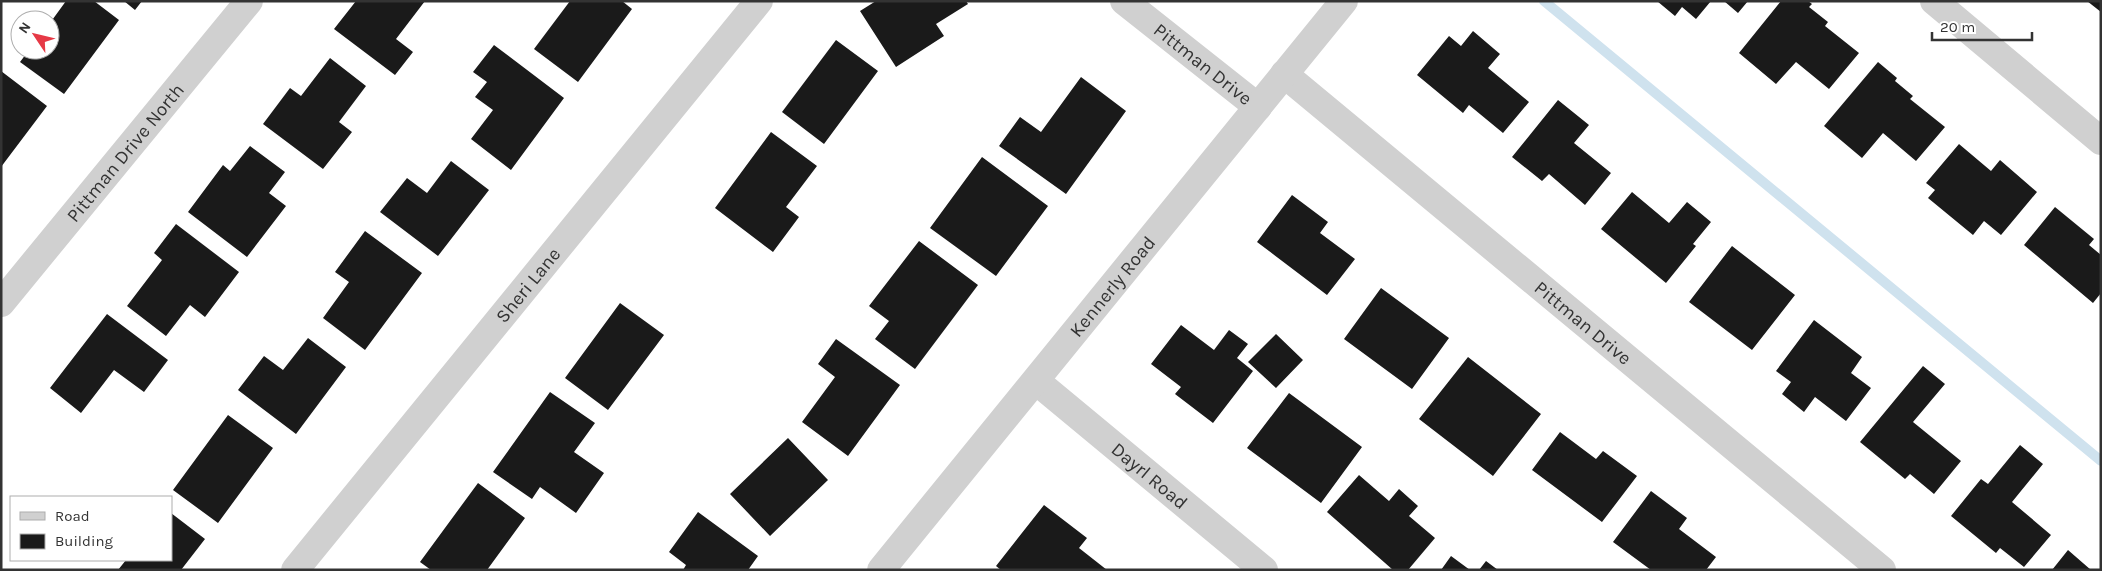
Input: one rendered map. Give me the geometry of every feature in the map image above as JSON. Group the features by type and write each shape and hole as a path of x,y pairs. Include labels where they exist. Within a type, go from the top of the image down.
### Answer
{"street":[{"name":"Pittman Drive North","path":"1,303 248,1"},
{"name":"Sheri Lane","path":"295,570 759,1"},
{"name":"Pittman Drive","path":"1124,1 1258,108"},
{"name":"Kennerly Road","path":"881,570 1344,1"},
{"path":"1934,1 2101,141"},
{"name":"Pittman Drive","path":"1284,74 1882,570"},
{"name":"Dayrl Road","path":"1036,381 1264,570"}],"building":[{"path":"66,1 94,1 119,20 64,94 20,62 22,60 60,60 59,10"},
{"path":"124,1 142,1 135,10"},
{"path":"356,1 425,1 396,39 413,52 395,75 334,29"},
{"path":"570,1 622,1 632,9 578,82 534,49"},
{"path":"876,1 966,1 968,4 936,24 944,36 896,67 860,11"},
{"path":"1657,1 1711,1 1696,19 1682,7 1675,16"},
{"path":"1724,1 1748,1 1738,13"},
{"path":"1781,1 1808,1 1812,4 1809,7 1828,22 1825,26 1859,53 1829,89 1796,62 1776,84 1739,53"},
{"path":"2087,1 2101,1 2101,12"},
{"path":"1473,31 1500,54 1488,68 1529,102 1503,133 1469,105 1463,113 1417,75 1449,36 1461,46"},
{"path":"836,40 878,71 824,144 782,112"},
{"path":"494,45 564,98 511,170 471,139 493,110 475,97 487,82 473,72"},
{"path":"330,58 366,86 339,122 352,132 323,169 263,124 290,88 301,96"},
{"path":"1878,62 1897,78 1895,81 1913,96 1910,99 1945,127 1916,161 1883,133 1862,158 1824,126"},
{"path":"1,71 47,106 1,167"},
{"path":"1081,77 1126,111 1066,194 999,146 1020,117 1041,132"},
{"path":"1558,100 1589,125 1574,143 1611,173 1585,205 1549,174 1542,181 1512,157"},
{"path":"771,132 817,166 786,207 799,217 773,252 715,208"},
{"path":"1959,144 1991,171 2000,160 2037,192 2001,235 1984,221 1973,235 1928,198 1935,190 1926,183"},
{"path":"250,146 285,172 269,193 286,206 247,257 188,212 223,165 230,171"},
{"path":"982,157 1048,206 996,276 930,228"},
{"path":"451,161 489,190 438,256 380,212 407,178 427,193"},
{"path":"1632,192 1669,223 1687,202 1711,222 1693,244 1696,246 1666,283 1601,229"},
{"path":"1292,195 1328,222 1320,233 1355,259 1327,295 1257,242"},
{"path":"2055,207 2094,239 2089,245 2101,255 2101,293 2093,303 2024,245"},
{"path":"176,224 239,272 205,317 190,305 166,336 127,306 162,260 154,253"},
{"path":"365,231 422,273 365,350 323,318 349,282 335,272"},
{"path":"919,241 978,285 915,369 875,339 889,321 869,306"},
{"path":"1732,246 1795,295 1752,350 1689,302"},
{"path":"1381,288 1449,338 1412,389 1344,339"},
{"path":"620,303 664,335 608,410 565,378"},
{"path":"107,314 168,360 144,392 114,370 81,413 50,388"},
{"path":"1814,320 1862,357 1851,373 1871,388 1846,421 1815,397 1804,412 1782,394 1791,382 1776,371"},
{"path":"1181,325 1214,350 1229,330 1248,344 1237,358 1253,371 1213,423 1175,394 1181,387 1151,364"},
{"path":"1276,334 1303,360 1276,388 1248,362"},
{"path":"308,338 346,367 296,434 238,390 264,356 283,370"},
{"path":"836,339 900,385 848,456 802,422 835,377 818,364"},
{"path":"1468,357 1541,414 1493,476 1419,419"},
{"path":"1923,366 1945,384 1913,422 1961,461 1934,494 1910,474 1905,479 1860,442"},
{"path":"550,392 595,423 574,452 604,473 576,513 540,487 532,499 493,472"},
{"path":"1289,393 1362,447 1321,503 1247,448"},
{"path":"228,415 273,448 218,523 173,490"},
{"path":"1560,432 1596,459 1603,451 1637,476 1602,522 1532,470"},
{"path":"788,438 828,480 770,536 730,494"},
{"path":"2020,445 2043,464 2012,502 2051,535 2024,567 2000,548 1996,553 1951,516 1981,479 1988,484"},
{"path":"1359,475 1389,501 1399,489 1418,506 1409,516 1435,538 1408,570 1393,570 1327,512"},
{"path":"478,483 525,518 487,570 431,570 420,562"},
{"path":"1651,491 1687,518 1679,529 1716,557 1706,570 1651,570 1613,542"},
{"path":"1044,505 1087,538 1079,548 1107,570 1001,570 996,566"},
{"path":"698,512 758,556 748,570 683,570 686,565 669,552"},
{"path":"172,514 205,539 181,570 118,570 125,561 172,561"},
{"path":"2068,550 2091,570 2052,570"},
{"path":"1451,556 1470,570 1441,570"},
{"path":"1486,561 1498,570 1479,570"}],"waterway":[{"path":"1544,1 2101,461"}]}
